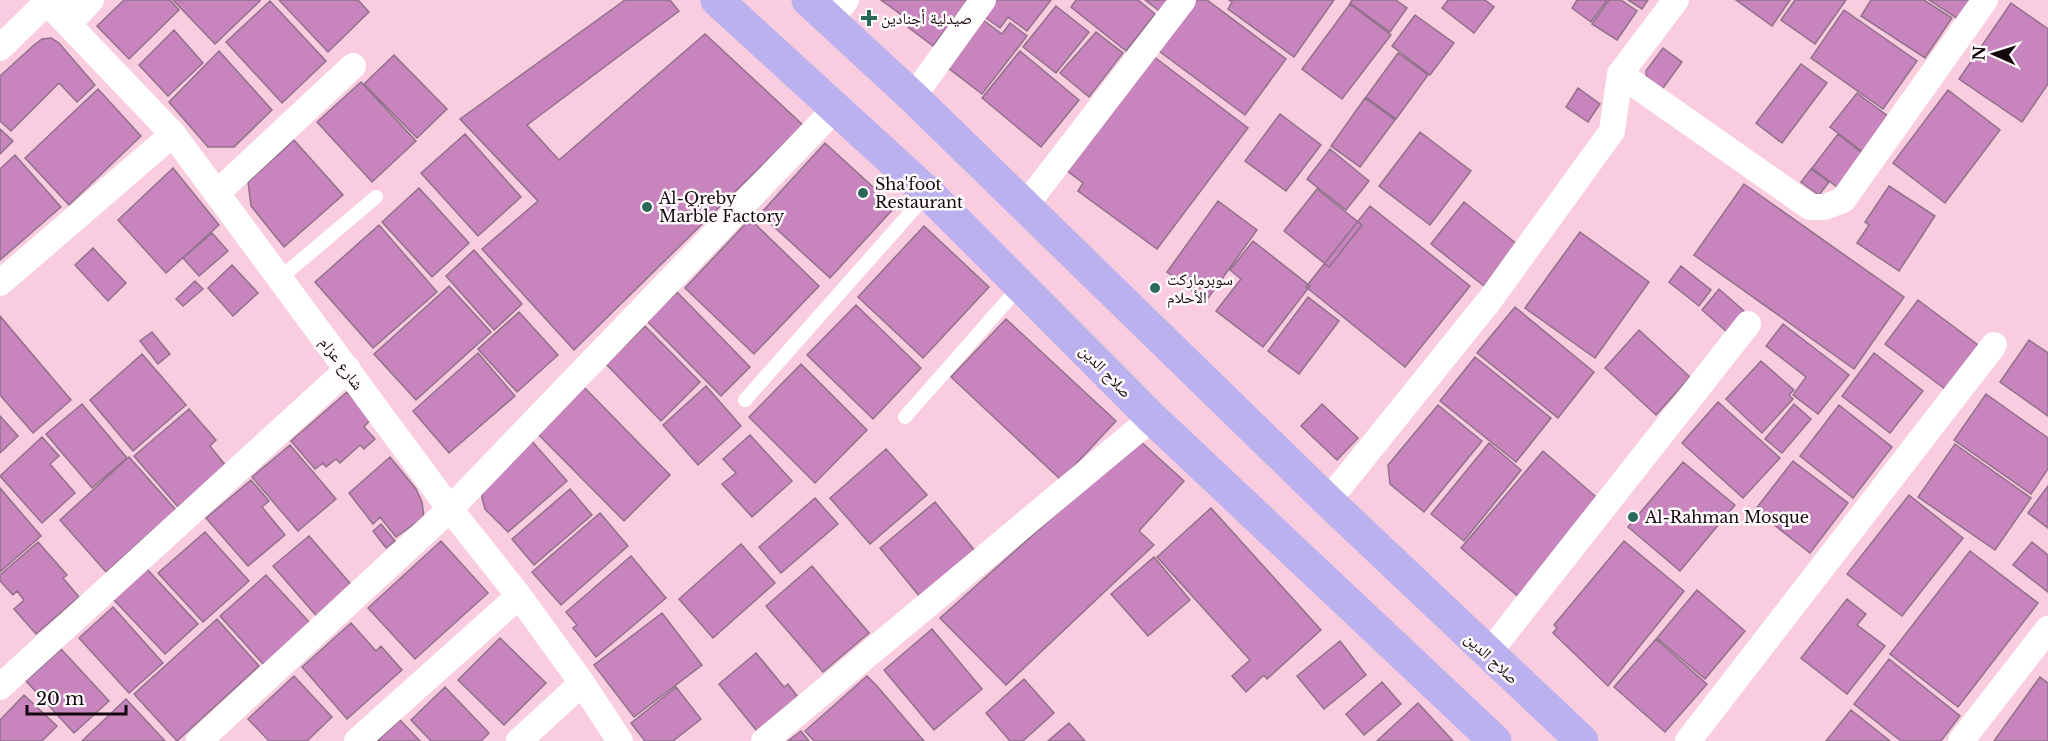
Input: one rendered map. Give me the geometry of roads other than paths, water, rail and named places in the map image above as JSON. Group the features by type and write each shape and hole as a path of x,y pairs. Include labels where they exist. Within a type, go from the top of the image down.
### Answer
{"highway":[{"name":"صلاح الدين","path":"717,0 928,193 1152,418 1495,741"},
{"name":"صلاح الدين","path":"828,7 914,97 1328,501 1582,741"}],"street":[{"path":"0,48 46,1 79,13 91,0"},
{"path":"914,97 983,0"},
{"path":"1025,206 1183,0"},
{"path":"1328,501 1489,301 1612,130 1620,74 1676,0"},
{"path":"1620,74 1810,207 1825,207 1843,200 1985,0"},
{"name":"شارع عزام","path":"46,1 174,134 450,509 519,596 582,683 620,741"},
{"path":"218,192 353,66"},
{"path":"199,741 450,509 835,109"},
{"path":"0,283 174,134"},
{"path":"1488,654 1748,324"},
{"path":"1688,741 1994,345"},
{"path":"0,687 348,369"},
{"path":"764,741 1152,418"},
{"path":"357,741 519,596"},
{"path":"1961,741 2039,658 2048,629"},
{"path":"519,741 582,683"}],"lane":[{"path":"745,400 928,193"},
{"path":"279,279 376,196"},
{"path":"905,417 1022,285"}],"place":[{"name":"صيدلية أجنادين","path":"869,18"},
{"name":"Sha'foot Restaurant","path":"863,193"},
{"name":"Al-Qreby Marble Factory","path":"647,207"},
{"name":"سوبرماركت الأحلام","path":"1155,288"},
{"name":"Al-Rahman Mosque","path":"1633,517"}]}
